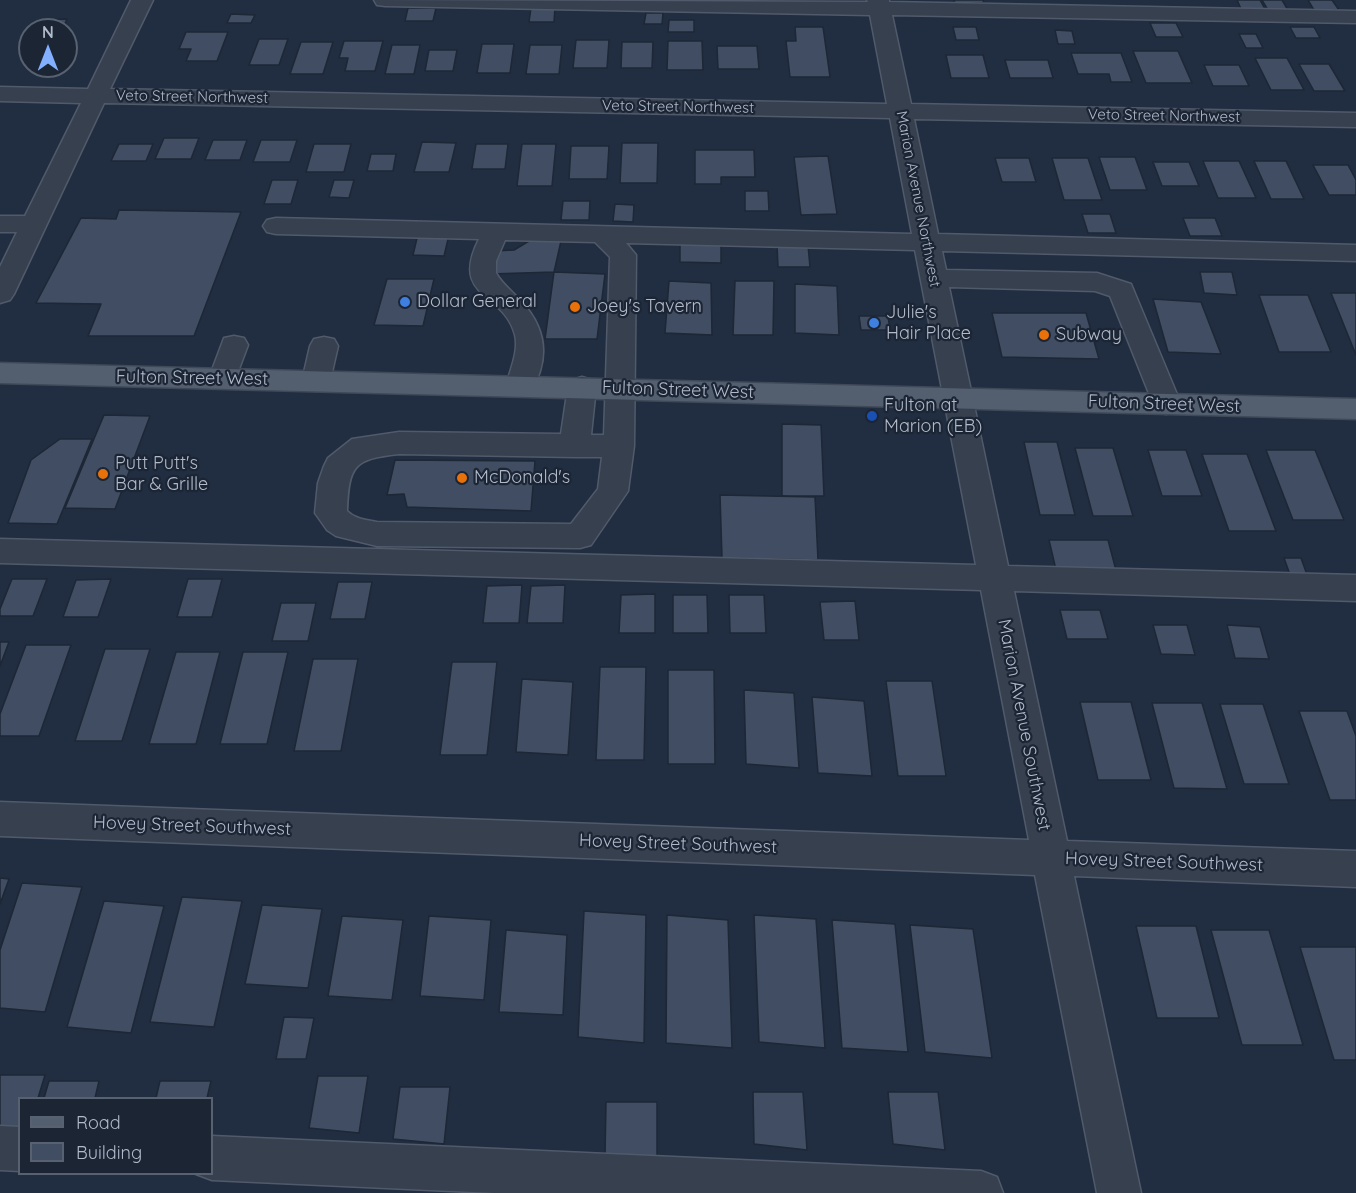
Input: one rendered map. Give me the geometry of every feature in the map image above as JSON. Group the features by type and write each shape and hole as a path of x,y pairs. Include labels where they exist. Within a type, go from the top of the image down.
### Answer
{"main road":[{"name":"Fulton Street West","path":"0,373 1356,409"}],"street":[{"path":"0,294 142,0"},
{"path":"385,0 879,5 1356,17"},
{"name":"Marion Avenue Northwest","path":"879,5 957,399"},
{"name":"Veto Street Northwest","path":"0,94 1356,120"},
{"path":"0,224 34,224"},
{"path":"276,226 926,240 1356,253"},
{"path":"496,231 481,267 483,278 490,288 520,314 530,338 520,386"},
{"path":"601,233 623,255 619,446 613,491 579,536 377,534 347,528 331,513 333,483 339,466 363,447 399,443 619,446"},
{"path":"934,278 1097,282 1121,290 1166,404"},
{"path":"223,378 234,345"},
{"path":"316,381 324,346"},
{"path":"575,446 582,387"},
{"name":"Marion Avenue Southwest","path":"957,399 996,578 1049,857 1119,1193"},
{"path":"0,551 1356,588"},
{"name":"Hovey Street Southwest","path":"0,819 1356,869"},
{"path":"0,1148 18,1149"},
{"path":"213,1158 981,1193"}],"building":[{"path":"954,0 983,0 984,3 955,3"},
{"path":"1237,0 1260,0 1266,11 1242,11"},
{"path":"1262,0 1282,0 1288,10 1268,10"},
{"path":"1308,0 1332,0 1339,10 1314,10"},
{"path":"555,7 554,22 529,22 531,8"},
{"path":"408,8 436,8 433,21 405,21"},
{"path":"646,13 663,13 662,24 644,24"},
{"path":"231,14 255,15 251,23 227,23"},
{"path":"669,20 694,20 694,32 668,32"},
{"path":"1150,23 1176,23 1183,37 1156,37"},
{"path":"795,27 823,27 830,77 790,77 786,41 796,41"},
{"path":"953,27 976,27 979,40 956,40"},
{"path":"1290,27 1314,27 1320,38 1296,38"},
{"path":"1055,30 1072,31 1075,44 1058,44"},
{"path":"186,32 228,32 217,61 186,61 191,49 179,49"},
{"path":"1239,34 1256,34 1263,48 1246,48"},
{"path":"259,39 288,39 279,65 249,65"},
{"path":"576,40 609,40 607,68 573,68"},
{"path":"344,41 383,41 375,71 345,71 348,58 339,58"},
{"path":"668,41 702,41 703,70 667,70"},
{"path":"301,42 333,42 323,74 290,74"},
{"path":"622,42 653,42 652,68 621,68"},
{"path":"482,44 514,44 510,73 477,73"},
{"path":"392,45 420,45 414,74 385,74"},
{"path":"530,45 562,45 559,74 526,74"},
{"path":"717,46 757,46 759,69 718,69"},
{"path":"429,50 457,50 453,71 425,71"},
{"path":"1133,51 1178,51 1192,83 1146,83"},
{"path":"1071,53 1121,53 1132,82 1111,82 1109,74 1078,74"},
{"path":"946,55 983,55 989,78 951,78"},
{"path":"1255,58 1287,58 1304,90 1271,90"},
{"path":"1005,60 1048,60 1053,78 1010,78"},
{"path":"1299,64 1329,64 1345,91 1314,91"},
{"path":"1204,65 1239,65 1249,86 1213,86"},
{"path":"164,138 199,138 191,159 155,159"},
{"path":"213,140 247,140 240,160 205,160"},
{"path":"261,140 297,140 290,162 253,162"},
{"path":"422,142 456,143 449,172 414,172"},
{"path":"622,143 658,143 657,183 620,183"},
{"path":"119,144 153,144 146,161 111,161"},
{"path":"314,144 351,144 344,172 306,172"},
{"path":"476,144 508,144 505,169 472,169"},
{"path":"522,144 556,144 552,186 517,186"},
{"path":"571,146 609,146 607,179 569,179"},
{"path":"695,150 754,150 755,177 721,177 721,184 695,184"},
{"path":"371,154 396,154 393,171 367,171"},
{"path":"828,156 837,214 801,215 794,157"},
{"path":"1099,157 1135,157 1147,190 1110,190"},
{"path":"995,158 1029,158 1036,182 1002,182"},
{"path":"1052,158 1088,158 1102,200 1064,200"},
{"path":"1203,161 1239,161 1256,198 1218,198"},
{"path":"1254,161 1286,161 1304,199 1271,199"},
{"path":"1153,162 1189,162 1199,186 1162,186"},
{"path":"1313,165 1348,165 1356,180 1356,195 1329,195"},
{"path":"272,180 298,180 291,204 264,204"},
{"path":"334,180 354,180 349,198 329,197"},
{"path":"745,191 768,191 769,211 745,211"},
{"path":"563,201 590,201 589,220 561,220"},
{"path":"615,204 634,205 633,222 613,221"},
{"path":"119,210 241,212 194,336 88,336 101,304 36,303 81,218 116,219"},
{"path":"1082,214 1110,214 1116,233 1088,233"},
{"path":"1183,218 1215,218 1222,236 1190,236"},
{"path":"418,234 449,235 444,256 413,255"},
{"path":"529,241 561,241 554,272 490,274 494,251 514,250"},
{"path":"680,242 721,243 721,263 680,262"},
{"path":"777,244 808,245 810,267 778,267"},
{"name":"Joey's Tavern","path":"554,272 605,274 597,339 545,339"},
{"path":"1200,272 1232,272 1237,295 1204,293"},
{"name":"Dollar General","path":"387,279 434,279 423,326 374,325"},
{"path":"669,281 711,283 712,335 665,333"},
{"path":"735,281 774,281 773,335 733,335"},
{"path":"795,284 837,286 839,335 795,333"},
{"path":"1331,293 1356,293 1356,355"},
{"path":"1259,295 1308,295 1331,352 1279,352"},
{"path":"1153,299 1201,302 1221,354 1168,352"},
{"name":"Subway","path":"992,313 1086,313 1099,359 1002,357"},
{"name":"Julie's Hair Place","path":"859,316 888,316 890,330 861,330"},
{"name":"Putt Putt's Bar & Grille","path":"104,415 150,416 115,509 65,508"},
{"path":"782,424 821,425 824,496 782,496"},
{"path":"60,439 92,439 57,524 8,523 31,460"},
{"path":"1024,442 1057,442 1075,515 1040,515"},
{"path":"1075,448 1113,448 1133,516 1093,516"},
{"path":"1148,450 1186,450 1202,496 1162,496"},
{"path":"1266,450 1315,450 1344,520 1293,520"},
{"path":"1202,454 1247,454 1276,531 1229,531"},
{"name":"McDonald's","path":"395,460 535,461 531,511 407,507 404,494 387,495"},
{"path":"720,495 815,497 818,560 722,558"},
{"path":"1049,540 1108,540 1117,574 1057,574"},
{"path":"1284,558 1301,558 1310,583 1293,583"},
{"path":"12,579 47,579 33,616 0,616 0,609"},
{"path":"111,579 98,617 63,617 76,580"},
{"path":"188,579 222,579 212,617 177,617"},
{"path":"338,582 372,582 365,619 330,619"},
{"path":"522,585 519,623 483,623 487,586"},
{"path":"565,585 563,623 527,623 531,586"},
{"path":"655,594 655,633 619,633 621,595"},
{"path":"673,595 707,595 708,633 673,633"},
{"path":"729,595 764,595 766,633 730,633"},
{"path":"855,601 859,640 824,640 820,602"},
{"path":"281,603 316,603 308,641 272,641"},
{"path":"1060,610 1100,610 1108,639 1067,639"},
{"path":"1153,625 1187,625 1195,655 1161,654"},
{"path":"1227,625 1260,627 1269,659 1235,658"},
{"path":"0,642 9,642 0,666"},
{"path":"26,645 71,645 39,736 0,736 0,714"},
{"path":"105,649 150,649 122,741 75,741"},
{"path":"176,652 220,652 196,744 149,744"},
{"path":"243,652 288,652 267,744 220,744"},
{"path":"313,659 358,659 341,751 294,751"},
{"path":"452,662 497,662 487,755 440,755"},
{"path":"600,667 646,667 644,760 596,760"},
{"path":"668,670 714,670 715,764 668,764"},
{"path":"522,679 573,682 568,755 516,752"},
{"path":"886,681 932,681 946,776 898,776"},
{"path":"744,690 794,693 799,768 746,764"},
{"path":"812,697 864,701 872,776 818,773"},
{"path":"1080,702 1131,702 1151,780 1098,780"},
{"path":"1152,703 1202,703 1227,789 1174,788"},
{"path":"1220,704 1263,704 1289,784 1244,784"},
{"path":"1299,711 1347,711 1356,736 1356,800 1330,800"},
{"path":"0,878 9,879 0,904"},
{"path":"22,883 82,887 45,1012 0,1008 0,950"},
{"path":"182,897 242,901 214,1027 150,1022"},
{"path":"104,901 164,906 131,1033 67,1027"},
{"path":"262,905 322,909 308,988 245,984"},
{"path":"584,911 646,915 644,1043 578,1037"},
{"path":"667,915 728,920 732,1048 666,1043"},
{"path":"754,915 816,919 825,1048 759,1042"},
{"path":"342,916 403,920 392,1000 328,996"},
{"path":"429,916 491,920 484,1000 420,996"},
{"path":"832,920 895,924 908,1052 842,1048"},
{"path":"910,925 973,929 992,1058 925,1052"},
{"path":"1136,926 1196,926 1219,1018 1157,1018"},
{"path":"506,930 567,935 563,1015 499,1012"},
{"path":"1211,930 1269,930 1303,1045 1242,1045"},
{"path":"1300,947 1356,947 1356,1060 1334,1060"},
{"path":"284,1017 314,1018 306,1059 276,1059"},
{"path":"0,1075 45,1075 38,1097 18,1097 18,1131 0,1129"},
{"path":"318,1076 368,1076 359,1133 309,1128"},
{"path":"49,1081 99,1081 95,1097 44,1097"},
{"path":"160,1081 211,1081 207,1097 156,1097"},
{"path":"400,1087 450,1087 444,1144 393,1139"},
{"path":"753,1092 803,1092 807,1150 754,1144"},
{"path":"888,1092 938,1092 945,1150 893,1144"},
{"path":"606,1102 657,1102 657,1161 605,1156"}],"place":[{"name":"Dollar General","path":"405,302"},
{"name":"Joey's Tavern","path":"575,307"},
{"name":"Julie's Hair Place","path":"874,323"},
{"name":"Subway","path":"1044,335"},
{"name":"Fulton at Marion (EB)","path":"872,416"},
{"name":"Putt Putt's Bar & Grille","path":"103,474"},
{"name":"McDonald's","path":"462,478"}]}
